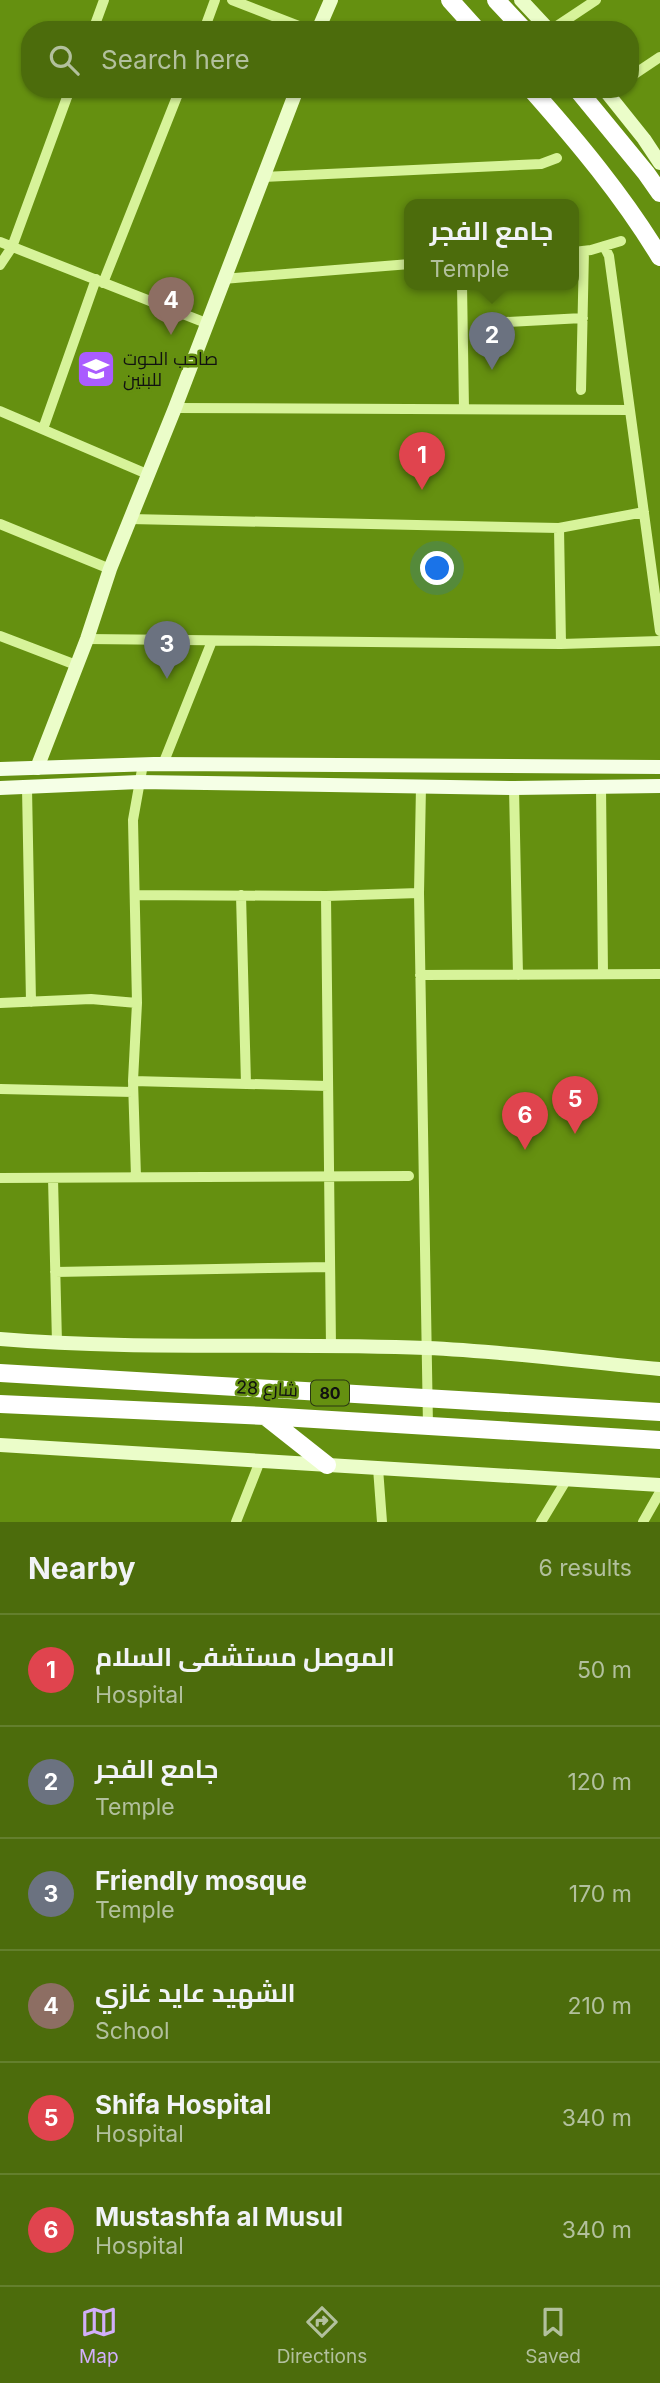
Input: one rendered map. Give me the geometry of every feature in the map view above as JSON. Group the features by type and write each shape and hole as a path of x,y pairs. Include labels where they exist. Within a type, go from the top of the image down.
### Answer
{"highway":[{"path":"450,0 470,21"},
{"path":"496,0 516,21"},
{"path":"539,98 592,159 660,257"},
{"path":"584,98 660,193"},
{"name":"شارع 28","path":"0,1373 660,1412"},
{"name":"شارع 28","path":"0,1404 265,1416 660,1440"},
{"path":"265,1416 327,1465"}],"main road":[{"path":"322,21 331,0"},
{"path":"521,0 541,21"},
{"path":"37,768 88,639 110,569 175,408 293,98"},
{"path":"613,98 660,163"},
{"path":"0,769 143,764 660,767"},
{"path":"0,788 139,782 514,788 660,786"},
{"path":"0,1339 57,1343 428,1348 660,1369"},
{"path":"0,1445 660,1485"}],"street":[{"path":"96,21 104,0"},
{"path":"207,21 215,0"},
{"path":"232,0 286,21"},
{"path":"564,21 596,0"},
{"path":"639,71 660,57"},
{"path":"0,265 12,247 68,98"},
{"path":"43,429 99,281 176,98"},
{"path":"262,177 541,164 557,158"},
{"path":"581,390 583,318 579,251 621,241"},
{"path":"0,242 206,323"},
{"path":"604,246 609,257 660,631"},
{"path":"223,279 404,264"},
{"path":"462,290 464,409"},
{"path":"488,323 583,318"},
{"path":"175,408 630,410"},
{"path":"0,411 147,474"},
{"path":"130,519 559,528 644,512"},
{"path":"0,524 110,569"},
{"path":"559,528 561,644"},
{"path":"0,636 76,665"},
{"path":"88,639 561,644 660,641"},
{"path":"163,764 212,641"},
{"path":"136,1177 133,1081 137,1003 133,820 143,764"},
{"path":"421,786 419,893 428,1426"},
{"path":"601,787 603,974"},
{"path":"27,788 32,1002"},
{"path":"514,788 518,975"},
{"path":"135,895 326,896 419,893"},
{"path":"241,895 246,1084"},
{"path":"326,896 331,1347"},
{"path":"420,975 660,974"},
{"path":"0,1003 91,999 137,1003"},
{"path":"133,1081 328,1086"},
{"path":"0,1089 133,1092"},
{"path":"0,1178 409,1176"},
{"path":"53,1178 57,1343"},
{"path":"55,1272 329,1267"},
{"path":"236,1522 260,1461"},
{"path":"378,1468 382,1522"},
{"path":"541,1522 567,1479"},
{"path":"643,1522 660,1492"}],"place":[{"name":"الشهيد عايد غازي","path":"171,335"},
{"name":"صاحب الحوت للبنين","path":"96,369"},
{"name":"جامع الفجر","path":"492,370"},
{"name":"الموصل مستشفى السلام","path":"422,490"},
{"name":"Friendly mosque","path":"167,679"},
{"name":"Shifa Hospital","path":"575,1134"},
{"name":"Mustashfa al Musul","path":"525,1150"}]}
